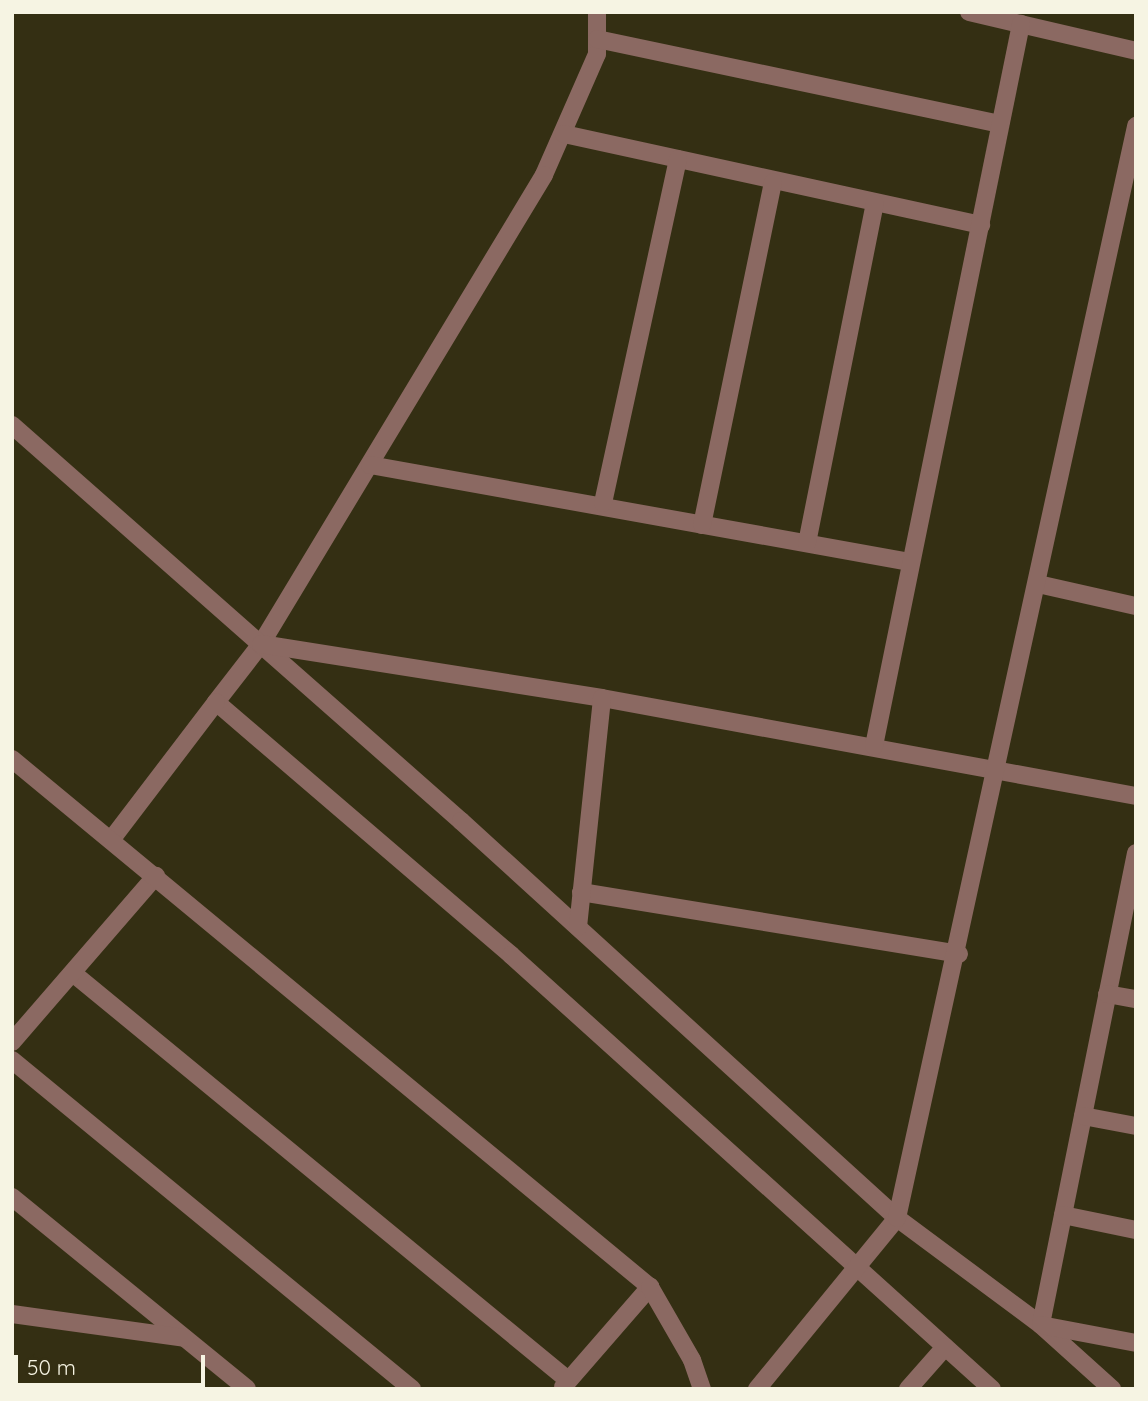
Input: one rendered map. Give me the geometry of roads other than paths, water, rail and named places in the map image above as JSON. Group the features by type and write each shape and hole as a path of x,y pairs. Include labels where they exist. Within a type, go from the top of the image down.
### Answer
{"street":[{"path":"111,840 261,644 448,343 564,134 597,54 597,12"},
{"path":"969,12 1136,51"},
{"path":"874,747 1021,24"},
{"path":"597,39 1000,124"},
{"path":"757,1389 897,1218 959,954 1136,127"},
{"path":"564,134 773,182 981,225"},
{"path":"603,503 678,159"},
{"path":"702,525 773,182"},
{"path":"807,543 875,204"},
{"path":"12,425 578,927 897,1218 1041,1325 1112,1389"},
{"path":"370,465 603,503 702,525 910,562"},
{"path":"1038,584 1136,606"},
{"path":"261,644 602,698 1136,796"},
{"path":"578,927 602,698"},
{"path":"216,702 511,955 992,1389"},
{"path":"12,759 650,1287 692,1360 702,1389"},
{"path":"1041,1325 1136,853"},
{"path":"12,1042 74,974 156,876"},
{"path":"581,892 959,954"},
{"path":"74,974 565,1385 650,1287"},
{"path":"1107,994 1136,999"},
{"path":"12,1060 412,1389"},
{"path":"1083,1116 1136,1126"},
{"path":"12,1197 247,1389"},
{"path":"1063,1215 1136,1230"},
{"path":"12,1314 184,1338"},
{"path":"1041,1325 1136,1343"},
{"path":"908,1389 945,1347"}]}
